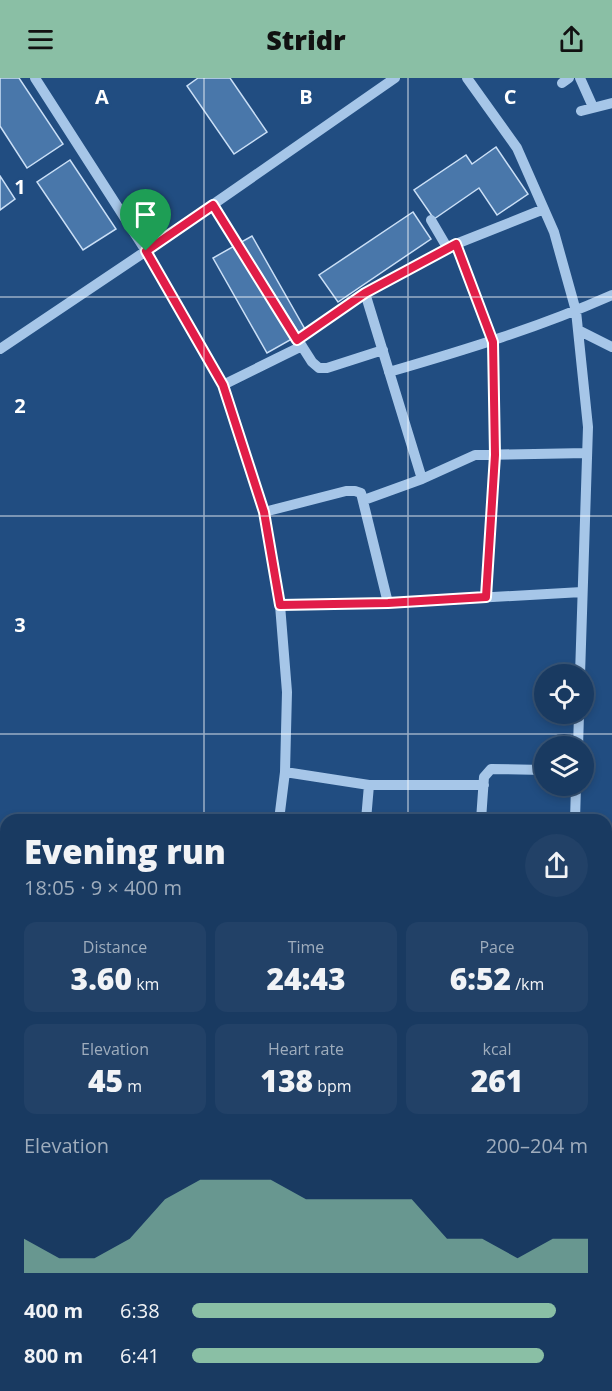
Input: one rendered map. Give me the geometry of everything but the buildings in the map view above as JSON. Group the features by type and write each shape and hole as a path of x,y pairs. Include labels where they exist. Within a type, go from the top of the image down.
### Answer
{"street":[{"path":"35,78 146,251 223,385 264,512 280,605 287,692 285,772 280,814"},
{"path":"0,349 395,78"},
{"path":"467,78 517,148 554,232 576,311 588,427 580,664"},
{"path":"580,78 593,107"},
{"path":"581,111 612,103"},
{"path":"213,205 299,343 319,368 327,368 383,350"},
{"path":"223,385 299,343 365,293 452,247 544,209"},
{"path":"431,220 452,247 493,342 495,455 486,597"},
{"path":"365,293 422,479"},
{"path":"389,372 493,342 612,296"},
{"path":"578,330 612,347"},
{"path":"364,500 422,479 475,455 587,453"},
{"path":"264,512 346,491 355,490 361,493 388,603"},
{"path":"280,605 388,603 582,591"},
{"path":"481,814 484,777 491,769 534,770"},
{"path":"285,772 369,785 484,785"},
{"path":"367,814 369,785"},
{"path":"575,814 576,796"}],"route":[{"path":"213,205 297,340 365,293 456,244 493,342 495,455 486,597 388,603 280,605 264,512 223,385 146,251 213,205"}]}
